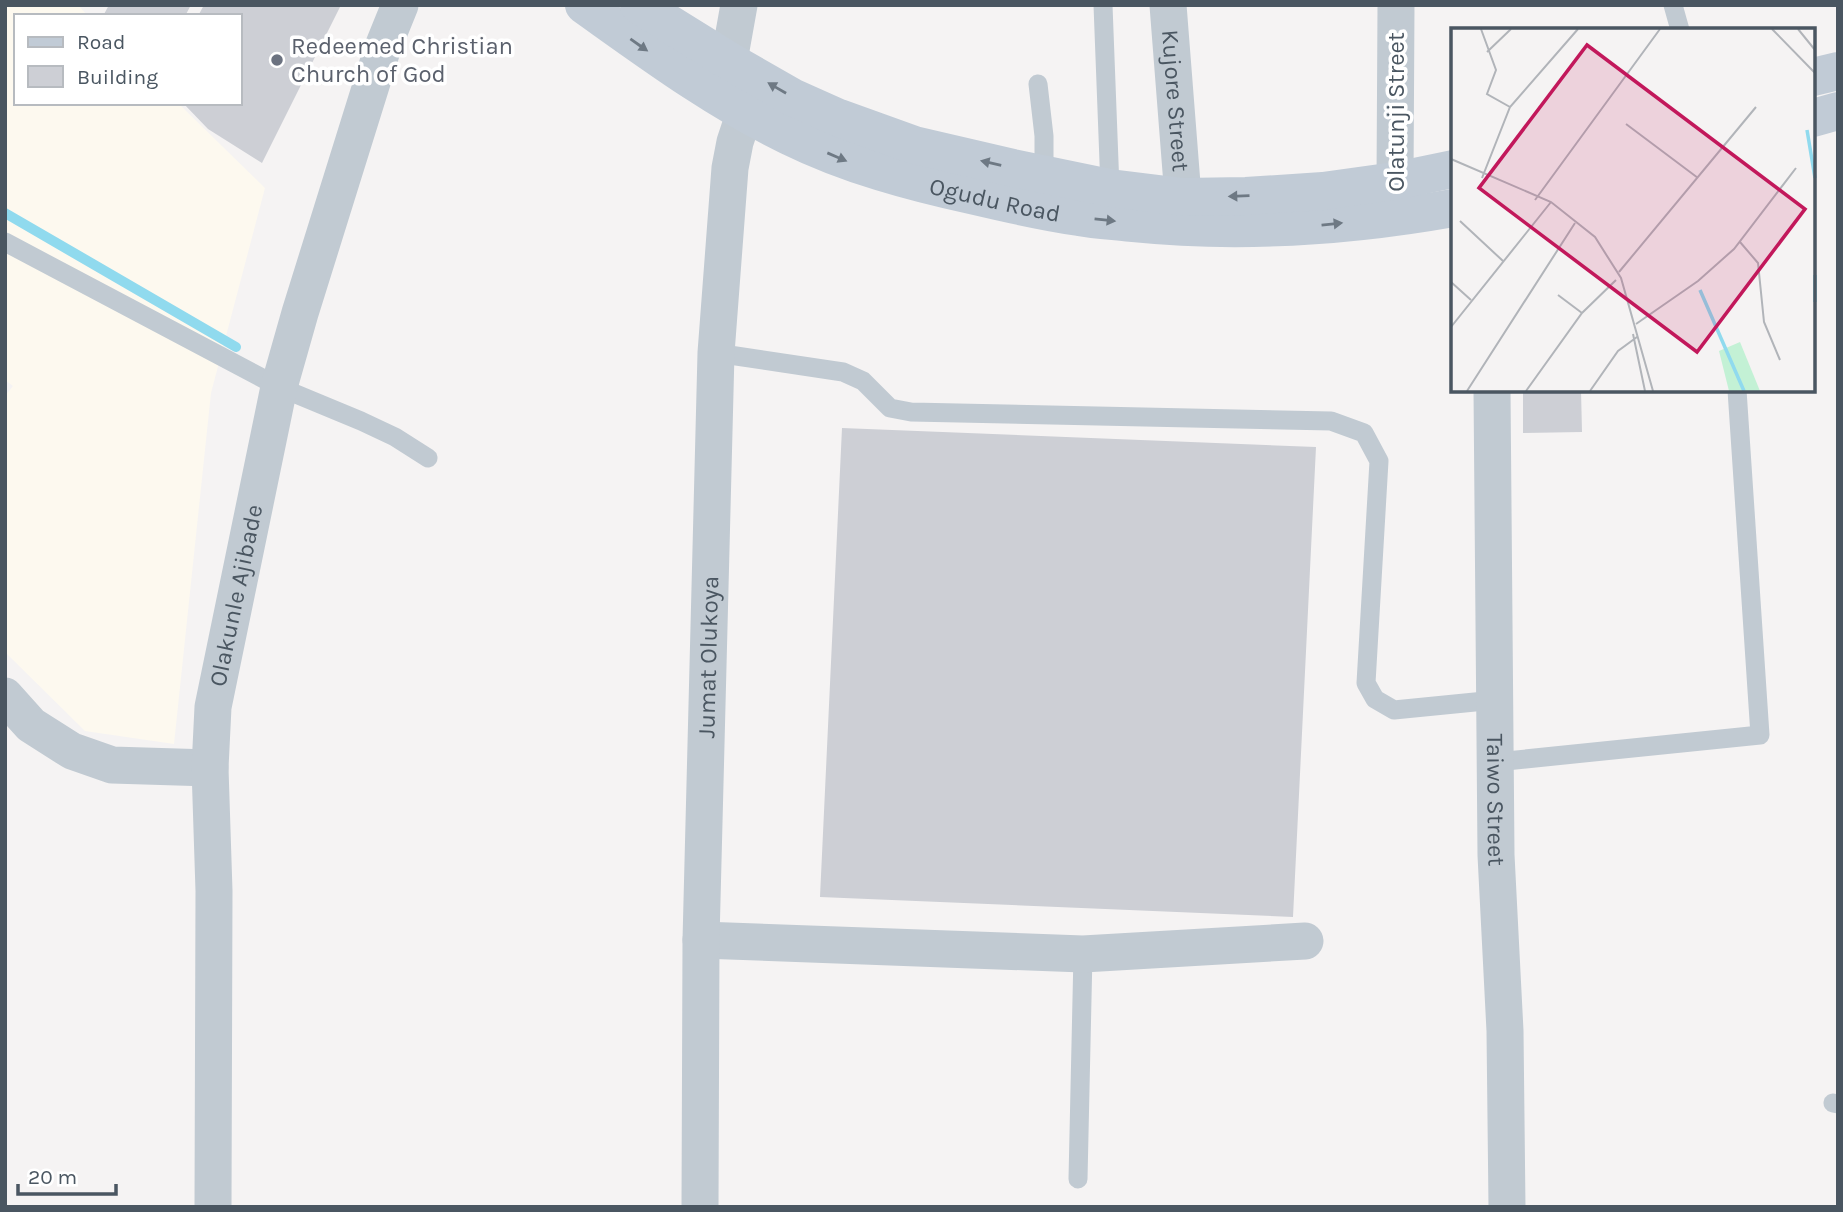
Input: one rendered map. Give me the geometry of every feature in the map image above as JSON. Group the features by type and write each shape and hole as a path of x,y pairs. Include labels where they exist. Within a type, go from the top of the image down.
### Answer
{"main road":[{"name":"Ogudu Road","path":"584,5 653,55 745,112 789,136 858,166 926,185 1081,218 1165,227 1242,230 1312,226 1396,200 1451,170"},
{"name":"Ogudu Road","path":"639,5 792,97 914,145 1110,188 1183,197 1323,191 1451,208"},
{"path":"1815,77 1838,71"},
{"path":"1815,117 1838,111"}],"street":[{"name":"Olakunle Ajibade","path":"213,1207 214,891 210,768 214,707 279,387 383,47 400,5"},
{"path":"729,61 739,5"},
{"name":"Kujore Street","path":"1168,5 1183,197"},
{"name":"Olatunji Street","path":"1396,5 1396,200"},
{"name":"Jumat Olukoya","path":"699,1207 701,940 716,354 730,168 745,112"},
{"name":"Taiwo Street","path":"1492,392 1496,855 1506,1031 1507,1207"},
{"path":"5,696 31,725 72,751 112,765 210,768"},
{"path":"701,940 1083,954 1305,942"}],"lane":[{"path":"1103,5 1110,188"},
{"path":"1673,5 1680,28"},
{"path":"1038,84 1044,136 1044,173"},
{"path":"5,242 279,387 361,421 428,458"},
{"path":"716,354 843,372 863,381 890,408 911,412 1331,421 1364,433 1379,461 1366,683 1375,699 1394,709 1495,700"},
{"path":"1496,762 1760,735 1737,392"},
{"path":"1078,1180 1083,954"}],"shaded area":[{"path":"5,5 78,5 86,14 14,14 14,105 180,105 265,188 211,393 174,744 85,731 5,652 5,396 13,386 5,380"}],"building":[{"path":"109,5 191,5 186,14 104,14"},
{"name":"Redeemed Christian Church of God","path":"204,5 341,5 262,163 208,129 185,105 242,105 242,14 199,14"},
{"path":"1523,392 1581,392 1582,432 1523,433"},
{"path":"842,428 1316,447 1293,917 820,897"}],"waterway":[{"path":"5,213 236,347"}],"place":[{"name":"Redeemed Christian Church of God","path":"277,60"}]}
